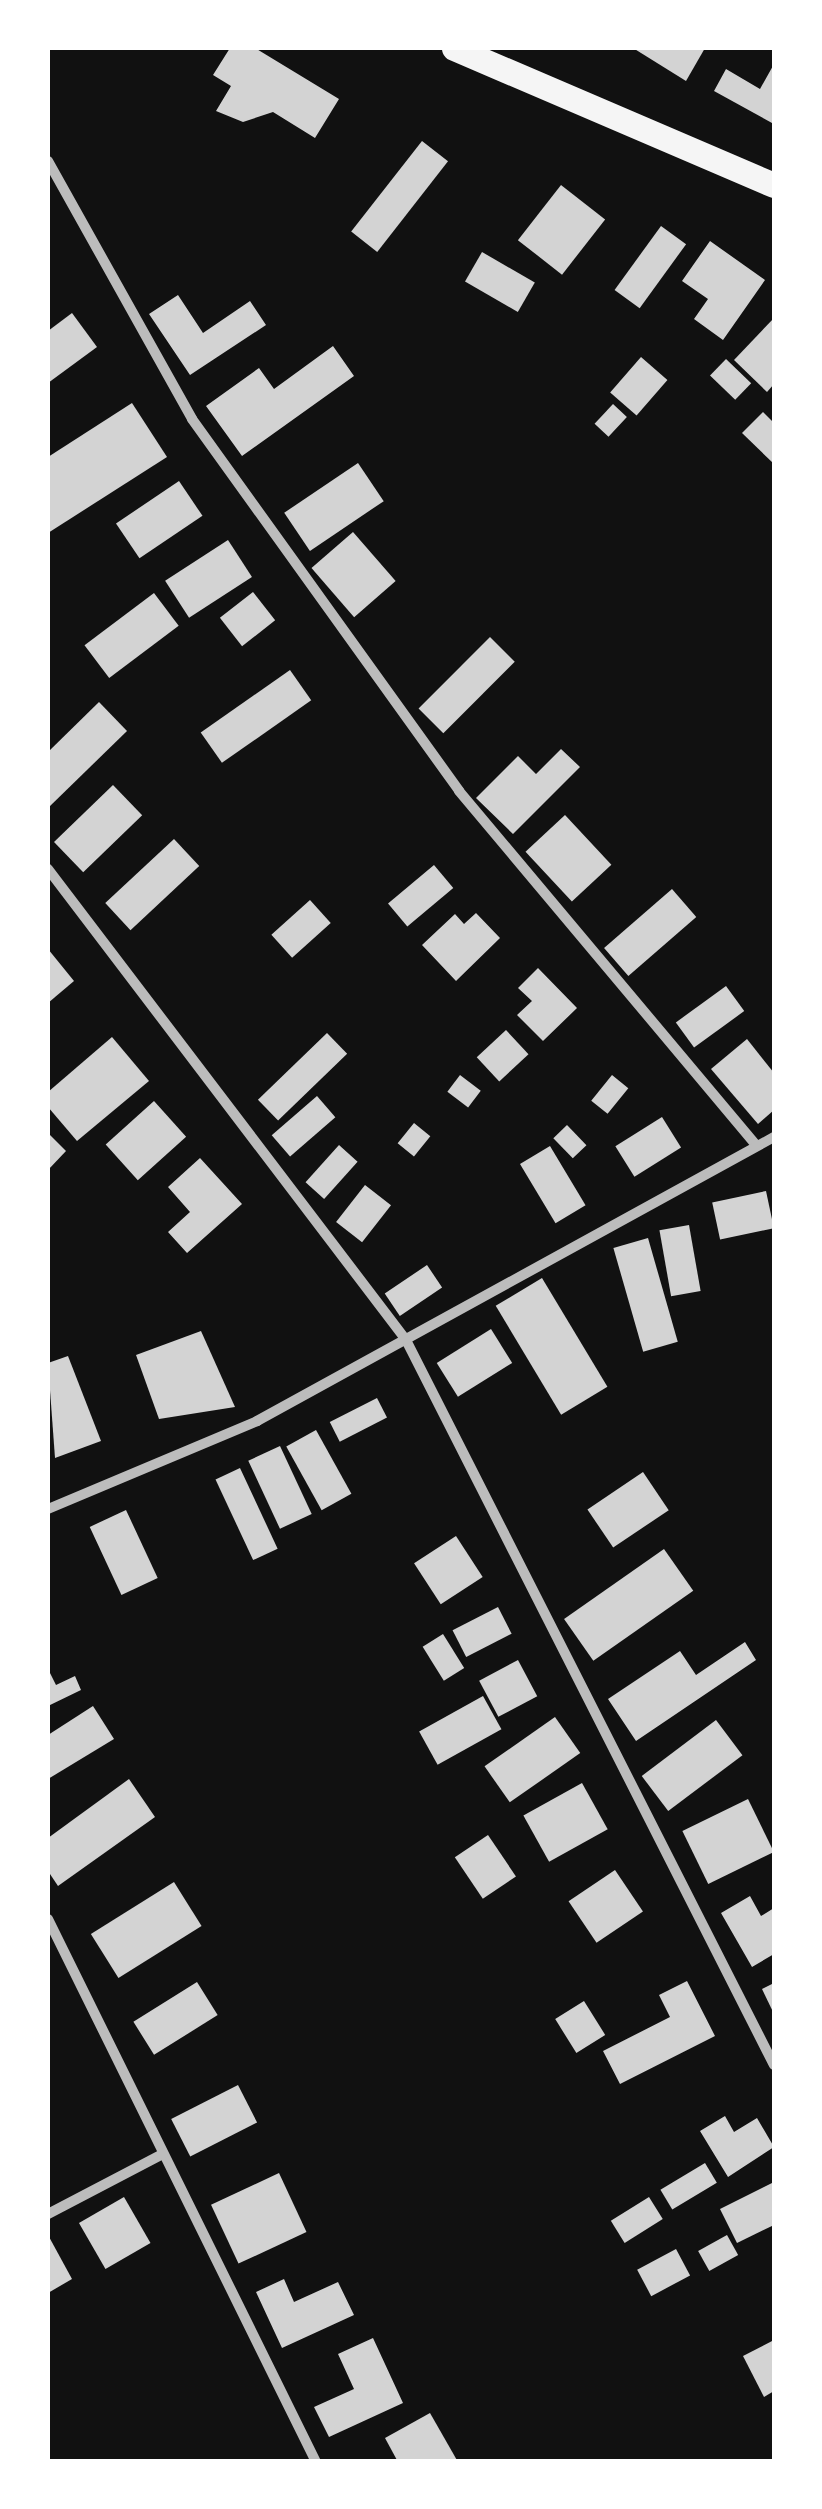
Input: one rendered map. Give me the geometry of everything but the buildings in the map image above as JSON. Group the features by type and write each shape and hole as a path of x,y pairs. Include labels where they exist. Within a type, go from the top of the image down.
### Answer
{"main road":[{"path":"454,48 774,185"}],"street":[{"path":"48,161 192,419 436,759 757,1146"},
{"path":"48,869 406,1340 774,2065"},
{"path":"48,1510 258,1421 774,1138"},
{"path":"48,1920 316,2462"},
{"path":"48,2214 163,2154"}]}
